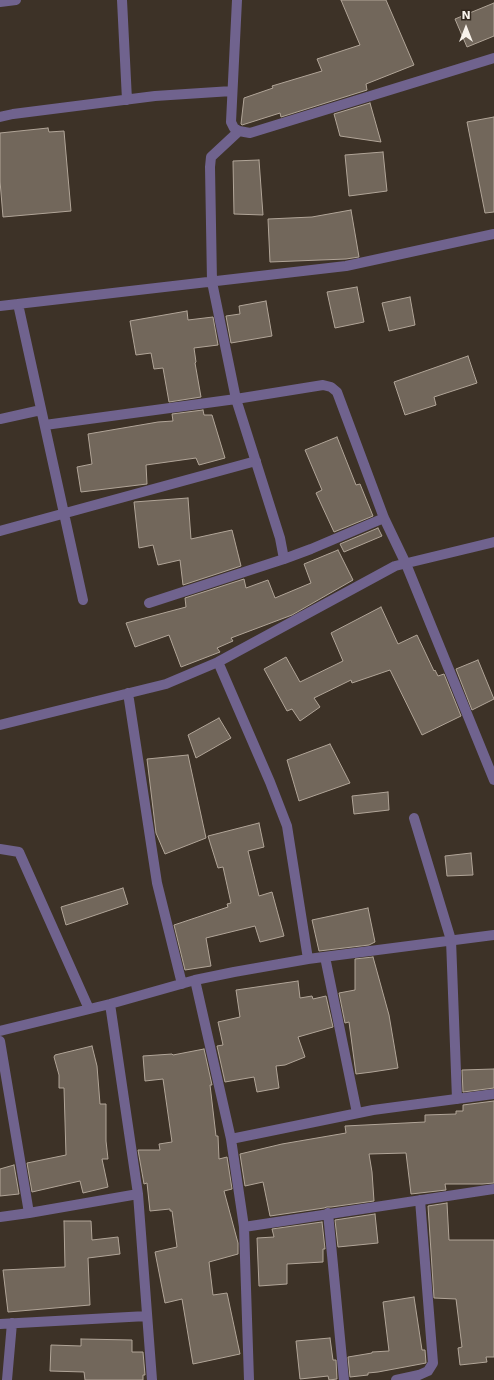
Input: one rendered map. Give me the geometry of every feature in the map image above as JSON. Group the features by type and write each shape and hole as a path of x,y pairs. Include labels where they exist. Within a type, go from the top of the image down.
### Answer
{"street":[{"path":"0,2 16,0"},
{"path":"122,0 127,100"},
{"path":"237,0 231,122 234,128 239,131 250,133 494,58"},
{"path":"0,117 13,114 127,100 232,91"},
{"path":"239,131 211,157 212,282 236,399 280,538 284,559"},
{"path":"1,303 18,304 346,266 494,234"},
{"path":"18,304 83,600"},
{"path":"44,425 236,399 323,385 331,387 337,392 384,518 406,564 494,780"},
{"path":"0,419 41,410"},
{"path":"0,531 256,461"},
{"path":"149,603 284,559 384,518"},
{"path":"0,725 166,684 218,662 395,566 494,542"},
{"path":"218,662 270,782 287,826 308,959"},
{"path":"128,693 157,883 182,984"},
{"path":"414,818 451,940 457,1099"},
{"path":"0,849 19,852 89,1009"},
{"path":"0,1031 110,1004 196,980 308,959 494,935"},
{"path":"325,957 357,1114"},
{"path":"196,980 230,1139 244,1227 249,1380"},
{"path":"110,1004 138,1194 152,1380"},
{"path":"0,1041 28,1213"},
{"path":"230,1139 373,1110 494,1094"},
{"path":"244,1227 328,1213 494,1189"},
{"path":"0,1217 138,1194"},
{"path":"396,1380 419,1375 428,1370 432,1363 420,1200"},
{"path":"328,1213 344,1380"},
{"path":"0,1324 147,1316"},
{"path":"7,1380 12,1323"}],"building":[{"path":"341,0 386,0 414,65 366,84 367,90 281,117 280,113 242,125 244,98 273,88 272,86 322,71 317,59 360,45"},
{"path":"494,3 494,36 467,47 455,19"},
{"path":"370,103 381,142 340,136 334,114"},
{"path":"494,117 494,212 485,213 467,122"},
{"path":"48,128 49,132 64,131 71,211 3,217 0,181 0,133"},
{"path":"383,152 387,191 349,196 345,155"},
{"path":"259,160 263,215 234,214 233,161"},
{"path":"351,210 359,257 346,259 270,262 268,219 312,217"},
{"path":"357,287 364,322 335,328 327,292"},
{"path":"410,297 415,325 389,331 382,303"},
{"path":"266,301 272,336 231,343 226,316 240,314 239,306"},
{"path":"187,311 188,320 213,317 218,345 194,348 201,397 169,402 163,368 154,369 151,353 136,355 130,321"},
{"path":"468,356 477,383 434,397 436,405 405,415 394,382"},
{"path":"203,410 204,415 212,415 225,458 199,465 196,458 146,465 147,484 81,492 77,467 92,464 88,434 158,422 173,421 172,414"},
{"path":"337,437 356,485 360,484 373,516 334,532 316,493 322,490 305,450"},
{"path":"188,498 191,539 232,530 241,566 183,585 180,560 158,565 153,545 139,548 134,502"},
{"path":"378,528 382,536 344,552 340,544"},
{"path":"338,550 353,580 292,615 231,638 233,641 217,648 220,652 181,667 169,635 135,647 126,623 186,607 185,598 244,579 246,588 268,580 275,598 311,583 304,564"},
{"path":"381,607 398,644 417,635 434,671 435,670 438,676 444,674 461,716 422,735 390,670 352,683 351,680 314,698 320,707 300,721 292,709 287,711 264,669 286,657 300,682 343,661 331,633"},
{"path":"478,660 494,699 472,710 456,669"},
{"path":"219,718 231,738 196,758 188,735"},
{"path":"330,744 350,783 299,801 287,760"},
{"path":"188,755 206,838 165,854 156,833 147,759"},
{"path":"388,792 389,810 354,814 352,796"},
{"path":"259,823 264,847 248,851 259,896 272,892 284,936 260,942 255,926 206,938 211,966 185,970 174,925 228,907 227,904 231,903 223,867 218,868 208,836"},
{"path":"471,853 473,875 447,876 445,856"},
{"path":"123,888 128,904 66,925 61,907"},
{"path":"368,908 375,942 369,945 319,951 312,920"},
{"path":"373,957 389,1015 398,1068 356,1074 349,1022 345,1023 339,993 355,990 355,959"},
{"path":"298,981 300,998 312,996 313,999 326,996 333,1027 298,1037 305,1057 285,1065 276,1066 279,1088 257,1092 254,1077 225,1082 217,1046 223,1045 218,1022 240,1017 236,990"},
{"path":"92,1046 97,1066 100,1104 106,1104 106,1141 108,1159 102,1159 108,1187 83,1193 80,1181 32,1192 27,1163 66,1155 64,1088 59,1088 59,1075 54,1057 55,1055"},
{"path":"204,1049 212,1085 210,1085 216,1136 218,1136 219,1159 227,1157 232,1189 224,1191 238,1243 238,1254 209,1262 213,1295 227,1293 240,1354 193,1364 182,1299 165,1303 155,1252 177,1247 172,1211 170,1211 170,1209 150,1211 147,1183 144,1184 138,1150 160,1150 159,1144 172,1142 163,1079 145,1081 143,1056 173,1055"},
{"path":"494,1069 494,1088 463,1092 462,1070"},
{"path":"494,1101 494,1183 445,1184 446,1190 411,1194 406,1153 369,1154 374,1201 270,1216 263,1182 245,1186 240,1154 282,1144 346,1133 345,1126 425,1122 425,1115 456,1114 456,1111 463,1111 463,1105"},
{"path":"14,1165 19,1194 0,1196 0,1169"},
{"path":"447,1203 449,1240 494,1240 494,1357 486,1357 487,1362 460,1365 458,1348 462,1347 456,1299 434,1298 428,1206"},
{"path":"375,1214 378,1243 338,1247 335,1220"},
{"path":"64,1221 91,1221 92,1240 118,1237 120,1254 88,1258 90,1305 8,1312 3,1270 65,1267"},
{"path":"322,1222 325,1249 323,1249 323,1262 287,1264 287,1284 259,1286 257,1238 274,1237 272,1229"},
{"path":"414,1297 422,1350 425,1350 426,1363 368,1373 368,1375 350,1377 348,1357 372,1352 389,1351 383,1302"},
{"path":"330,1338 333,1360 336,1360 337,1379 329,1380 328,1376 300,1379 296,1341"},
{"path":"81,1339 132,1340 132,1352 143,1352 145,1375 143,1375 143,1380 85,1380 84,1372 50,1371 51,1345 81,1346"}]}
